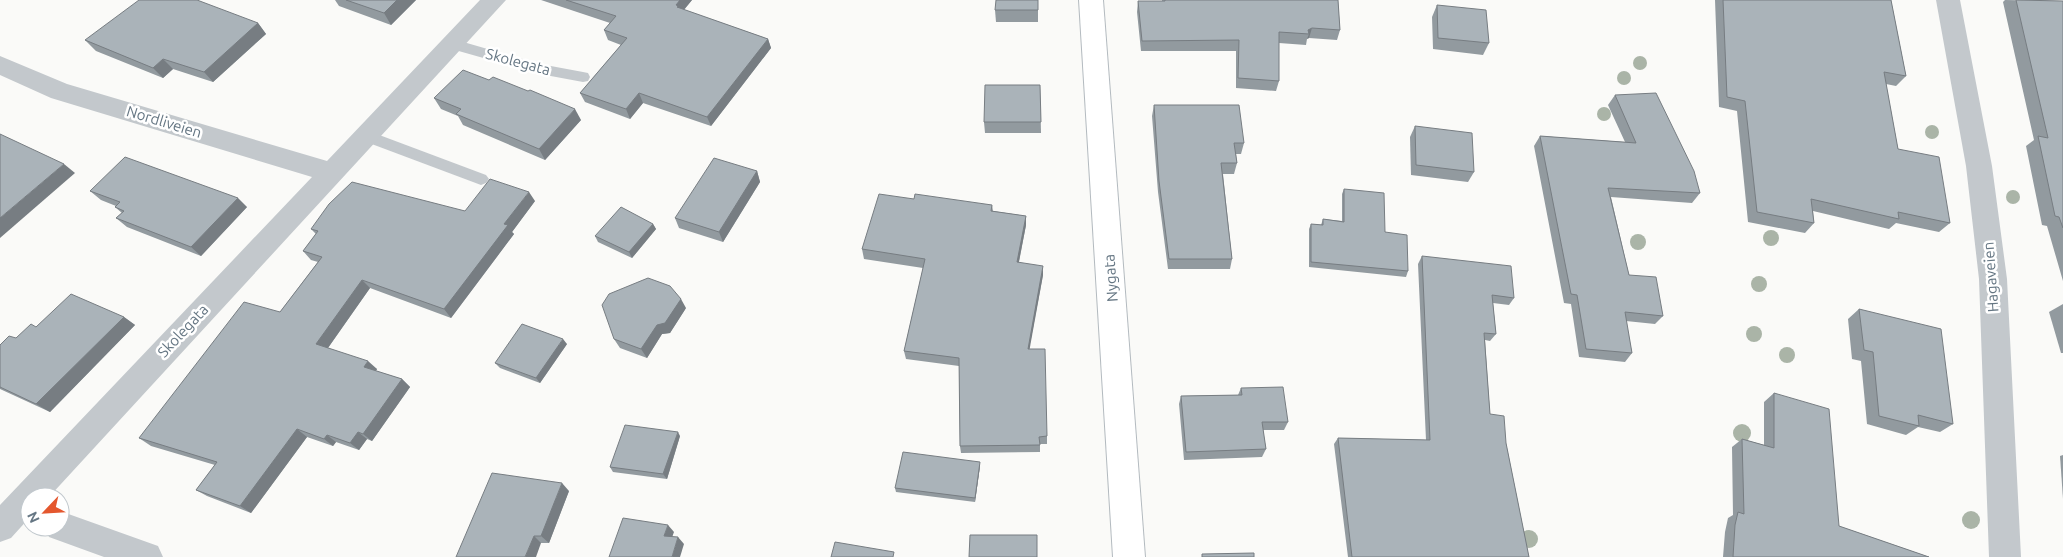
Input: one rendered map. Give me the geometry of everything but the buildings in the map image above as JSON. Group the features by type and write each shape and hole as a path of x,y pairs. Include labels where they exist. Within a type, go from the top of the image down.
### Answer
{"main road":[{"name":"Nygata","path":"1091,0 1129,557"}],"street":[{"name":"Skolegata","path":"11,514 494,0"},
{"name":"Hagaveien","path":"1948,0 1979,166 1991,264 2005,557"},
{"name":"Nordliveien","path":"0,66 60,91 331,172"},
{"path":"70,530 147,557"}],"lane":[{"name":"Skolegata","path":"452,44 540,69 583,77"},
{"path":"366,136 481,179"}]}
